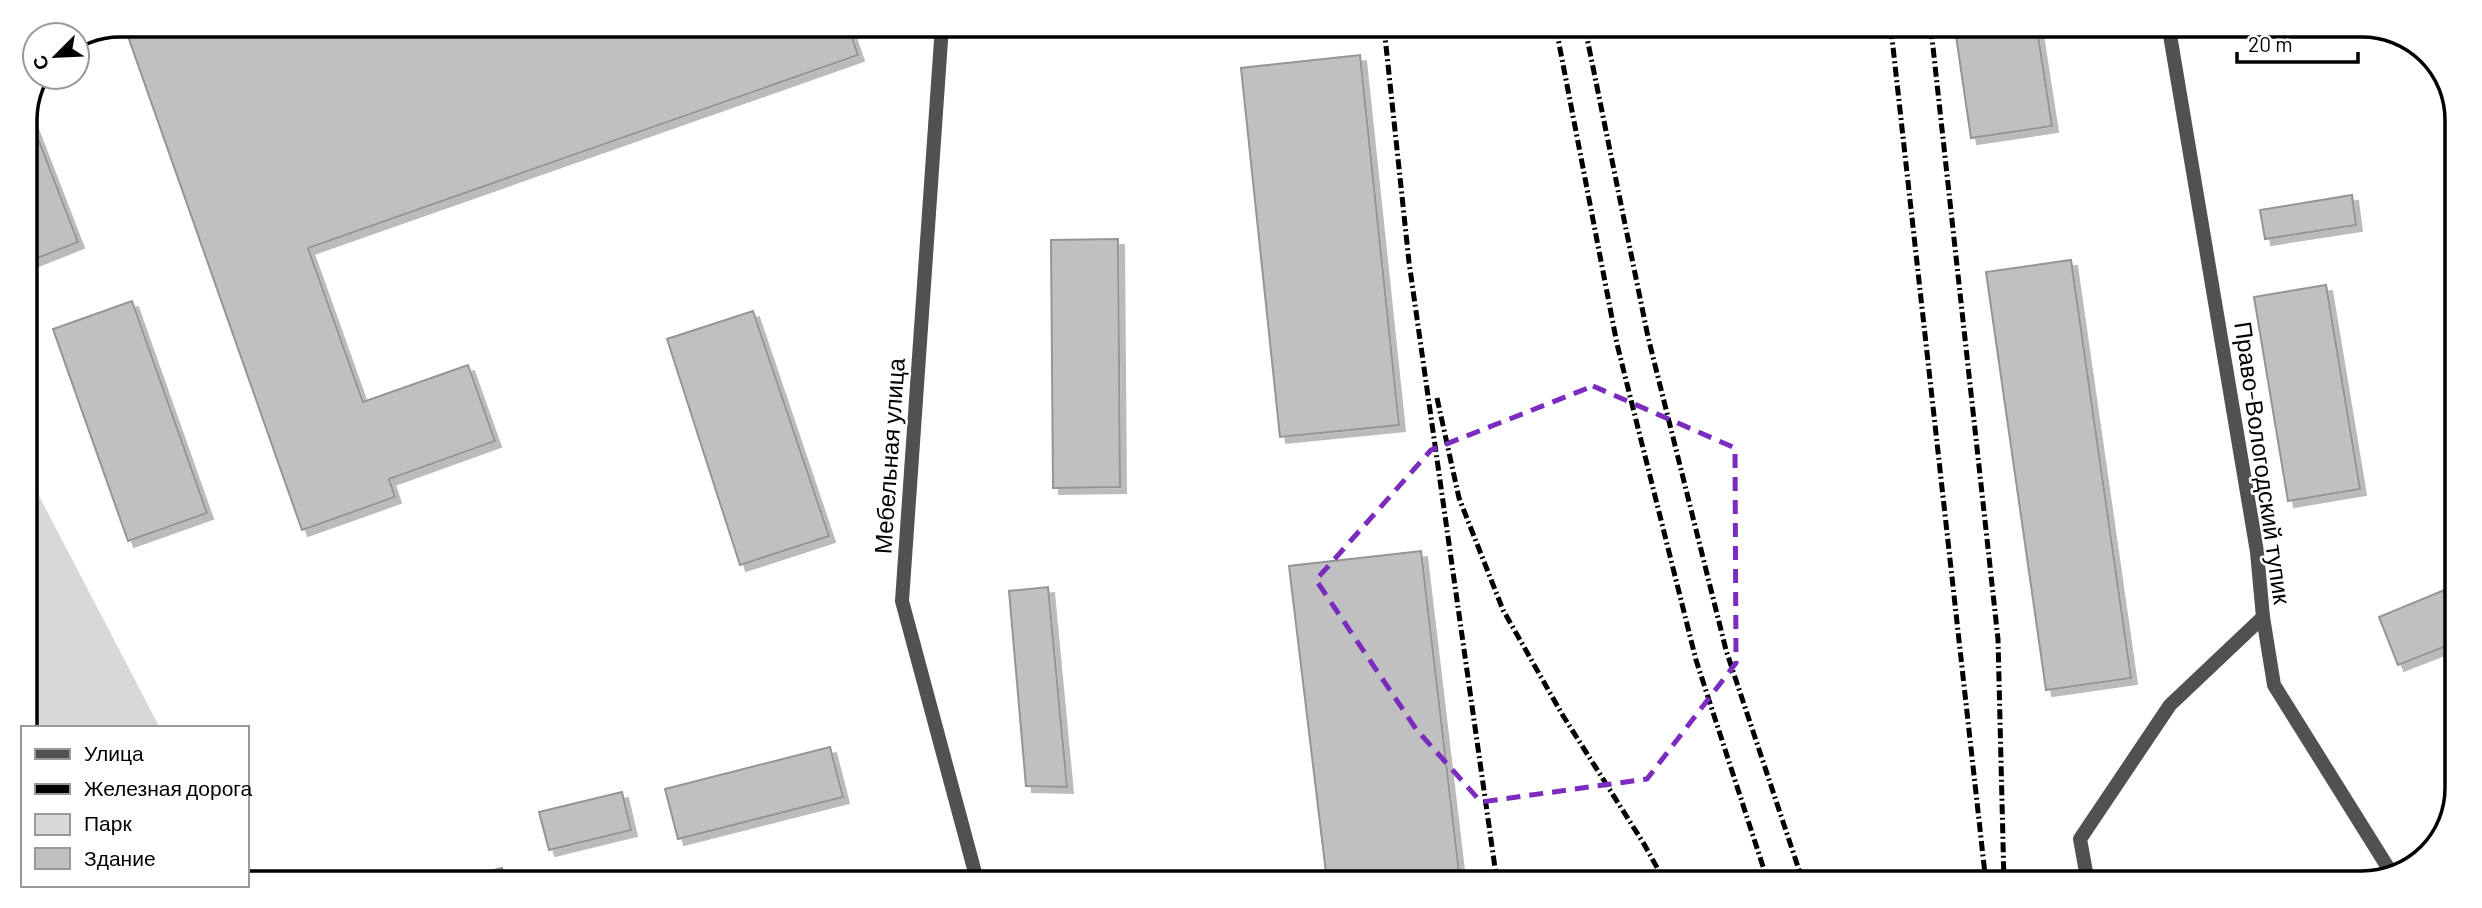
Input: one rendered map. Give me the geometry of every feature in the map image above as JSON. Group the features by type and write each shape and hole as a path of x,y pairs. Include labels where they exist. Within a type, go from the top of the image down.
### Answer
{"street":[{"name":"Мебельная улица","path":"941,37 902,601 974,871"},
{"name":"Право-Вологодский тупик","path":"2086,871 2080,839 2170,705 2263,617 2257,552 2170,37"},
{"path":"2263,617 2274,685 2388,867"}],"highlighted area":[{"path":"1593,386 1735,448 1736,663 1647,779 1481,802 1416,729 1316,580 1431,450"}],"green space":[{"path":"37,492 159,726 37,726"}],"building":[{"path":"128,37 852,37 858,55 308,248 363,402 468,365 495,441 389,479 395,497 302,530"},
{"path":"1956,37 2038,37 2052,126 1971,138"},
{"path":"1360,55 1399,425 1280,437 1241,68"},
{"path":"37,136 78,242 37,258"},
{"path":"2352,195 2356,225 2265,239 2260,210"},
{"path":"1118,239 1120,487 1053,488 1051,240"},
{"path":"2071,260 2131,678 2046,690 1986,272"},
{"path":"2326,285 2360,489 2288,501 2254,297"},
{"path":"132,301 207,513 128,541 53,329"},
{"path":"753,311 829,536 740,565 667,339"},
{"path":"1421,551 1459,871 1326,871 1289,566"},
{"path":"1048,587 1067,787 1026,786 1009,591"},
{"path":"2445,590 2445,647 2398,665 2379,617"},
{"path":"830,747 843,797 678,839 665,789"},
{"path":"622,792 631,830 549,850 539,812"}],"railway":[{"path":"1385,37 1409,262 1495,871"},
{"path":"1558,37 1617,344 1696,660 1764,871"},
{"path":"1587,37 1648,337 1726,650 1799,871"},
{"path":"1892,37 1985,871"},
{"path":"1932,37 1998,639 2004,871"},
{"path":"1437,398 1459,498 1503,610 1562,714 1659,871"}]}
